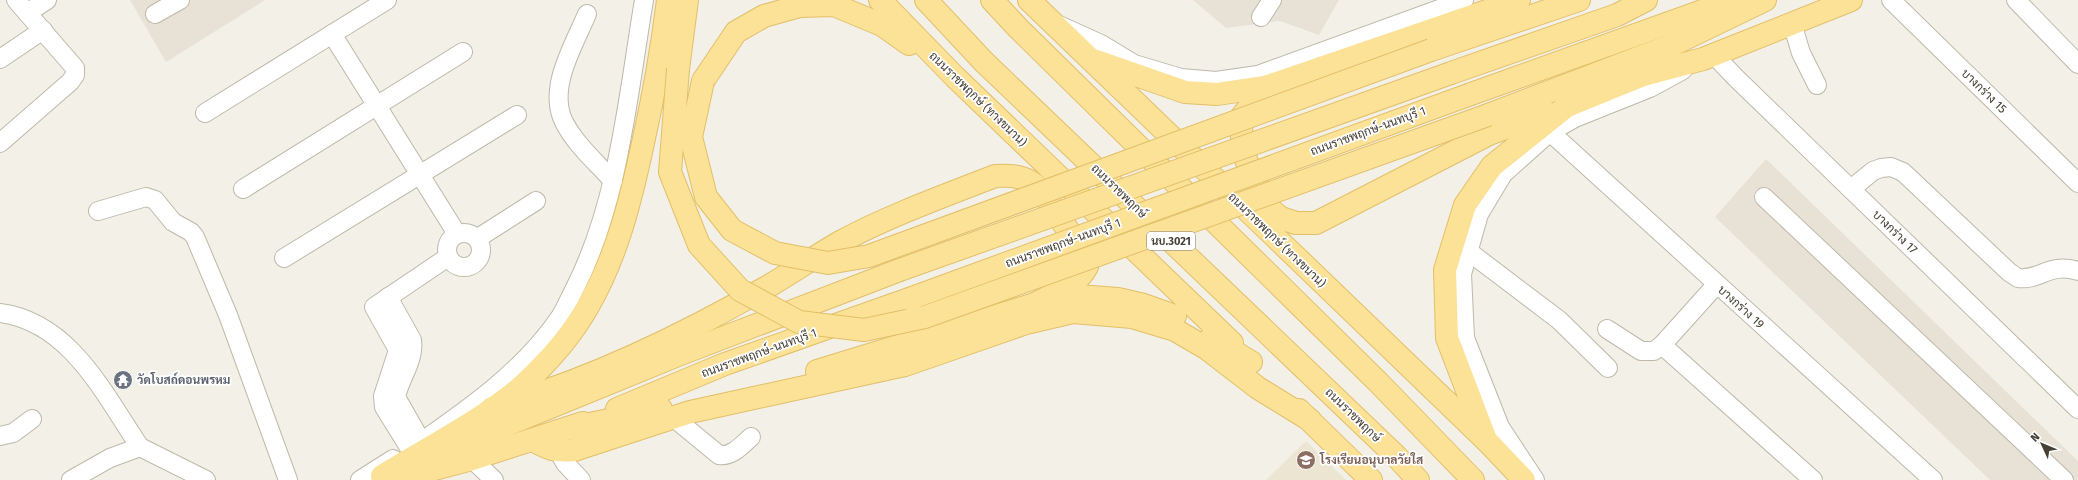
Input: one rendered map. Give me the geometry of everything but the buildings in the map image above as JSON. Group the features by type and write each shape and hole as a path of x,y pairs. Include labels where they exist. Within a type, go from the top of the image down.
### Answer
{"main road":[{"path":"382,479 492,408 522,386 556,350 587,308 614,252 634,187 659,70 668,0"},
{"path":"687,0 678,69 670,172 699,245 740,290 800,322 864,330 925,317 1488,115 1672,45 1765,0"},
{"name":"ถนนราชพฤกษ์ (ทางขนาน)","path":"880,0 955,77 1252,362 1371,480"},
{"name":"ถนนราชพฤกษ์","path":"926,0 984,62 1397,457 1418,480"},
{"path":"992,0 1029,39 1378,382 1473,480"},
{"name":"ถนนราชพฤกษ์ (ทางขนาน)","path":"1029,0 1486,440 1524,480"},
{"path":"1089,59 1185,92 1217,94 1265,87 1519,0"},
{"path":"955,77 882,26 834,6 800,6 764,16 736,32 703,81 691,137 706,197 732,230 775,253 828,263 869,256 1431,50 1579,0"},
{"path":"382,479 678,355 897,272 1617,15 1646,0"},
{"name":"ถนนราชพฤกษ์-นนทบุรี 1","path":"382,479 472,459 570,428 725,364 909,299 1732,0"},
{"path":"1265,87 1240,119 1244,155 1265,205 1281,218 1296,223 1316,223 1489,134 1567,106 1644,75 1708,56 1851,0"},
{"path":"1486,440 1447,338 1444,270 1465,205 1492,166 1567,106"},
{"path":"492,408 541,394 603,370 677,336 767,287 855,235 995,176 1011,175 1023,177 1033,182 1040,189 1089,261 1087,269 1079,279 1035,304"},
{"path":"570,428 760,389 1035,304 1078,296 1118,299 1172,314 1252,362"},
{"path":"532,440 551,450 559,452 574,450 690,412 904,365 1026,323 1073,312 1132,317 1175,330 1206,348 1258,388 1310,420"}],"street":[{"path":"0,143 70,82 75,75 76,68 72,61 21,6 47,0"},
{"path":"155,14 180,0"},
{"path":"205,113 387,0"},
{"path":"360,480 416,445 486,396 537,345 560,317 588,262 600,230 613,182 644,0"},
{"path":"1261,17 1272,0"},
{"path":"1051,21 1100,44 1134,64 1181,78 1216,81 1258,76 1464,0"},
{"name":"บางกร่าง 15","path":"1891,0 2078,183"},
{"path":"2016,0 2078,64"},
{"path":"587,14 568,58 559,88 558,103 563,121 570,132 613,182"},
{"path":"1792,23 1802,53 1817,85"},
{"path":"0,59 43,30"},
{"path":"332,34 457,234"},
{"path":"243,189 463,52"},
{"path":"1535,480 1500,427 1465,338 1462,274 1479,214 1503,174 1550,132 1575,118 1650,88 1708,56"},
{"name":"บางกร่าง 17","path":"1708,56 1736,78 2078,409"},
{"path":"284,258 517,115"},
{"name":"บางกร่าง 19","path":"1550,132 1716,285 1933,480"},
{"path":"1851,189 1873,171 1891,167 1903,172 1914,181 1959,225 2018,278 2024,279 2055,268 2068,268 2078,271"},
{"path":"98,211 146,197 155,200 173,222 191,232 195,237 228,315 288,480"},
{"path":"1764,197 2064,480"},
{"path":"478,238 536,201"},
{"path":"468,232 478,238 482,249 481,255 474,264 468,267 457,266 448,257 447,246 449,241 457,234 468,232"},
{"path":"1468,251 1559,320 1608,368"},
{"path":"416,445 384,407 383,396 398,350 374,307 448,257"},
{"path":"1607,329 1641,351 1654,351 1662,345 1716,285"},
{"path":"388,297 412,340 412,355 399,384 396,397 416,445"},
{"path":"0,313 12,314 28,320 56,336 80,359 140,447 206,480"},
{"path":"1662,345 1813,480"},
{"path":"674,418 719,455 725,456 732,453 751,437"},
{"path":"0,436 13,433 32,420"},
{"path":"71,480 110,458 140,447"},
{"path":"559,452 565,463 582,480"},
{"path":"472,459 494,480"}],"shaded area":[{"path":"130,0 265,0 166,62"},
{"path":"1193,0 1339,0 1319,35 1280,21 1226,28"},
{"path":"1766,159 2078,461 2078,480 1990,480 1715,217"},
{"name":"โรงเรียนอนุบาลวัยใส","path":"1306,441 1346,480 1266,480"}],"place":[{"name":"วัดโบสถ์ดอนพรหม","path":"123,380"},
{"name":"โรงเรียนอนุบาลวัยใส","path":"1306,460"}]}
